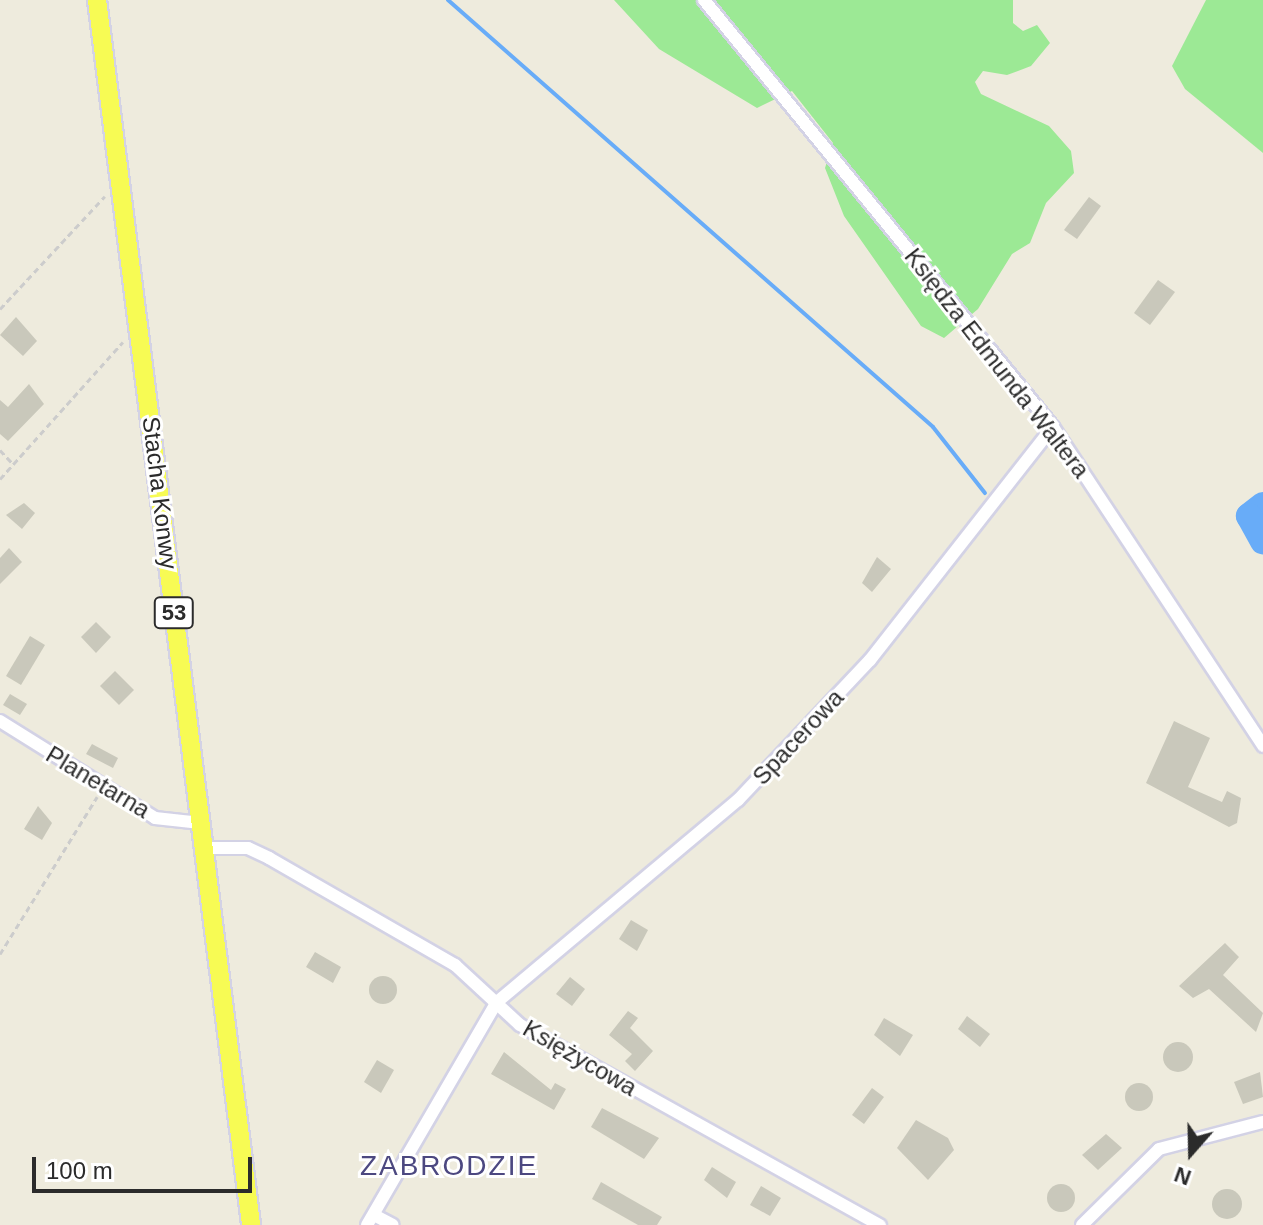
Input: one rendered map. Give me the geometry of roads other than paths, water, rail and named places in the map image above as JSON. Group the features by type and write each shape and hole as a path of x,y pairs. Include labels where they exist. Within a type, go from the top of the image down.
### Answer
{"main road":[{"name":"Stacha Konwy","path":"97,0 251,1225"}],"street":[{"name":"Księdza Edmunda Waltera","path":"704,0 1053,427 1263,746"},
{"name":"Spacerowa","path":"497,1002 738,800 870,660 1053,427"},
{"name":"Planetarna","path":"0,721 155,818 201,823"},
{"name":"Księżycowa","path":"204,848 248,848 269,858 455,965 520,1025 880,1225"},
{"path":"393,1225 371,1220 497,1002"},
{"path":"1082,1225 1159,1149 1263,1122"}],"waterway":[{"path":"448,0 933,427 985,493"},
{"path":"1263,505 1249,516 1263,541"}],"district":[{"name":"ZABRODZIE","path":"449,1166"}]}
